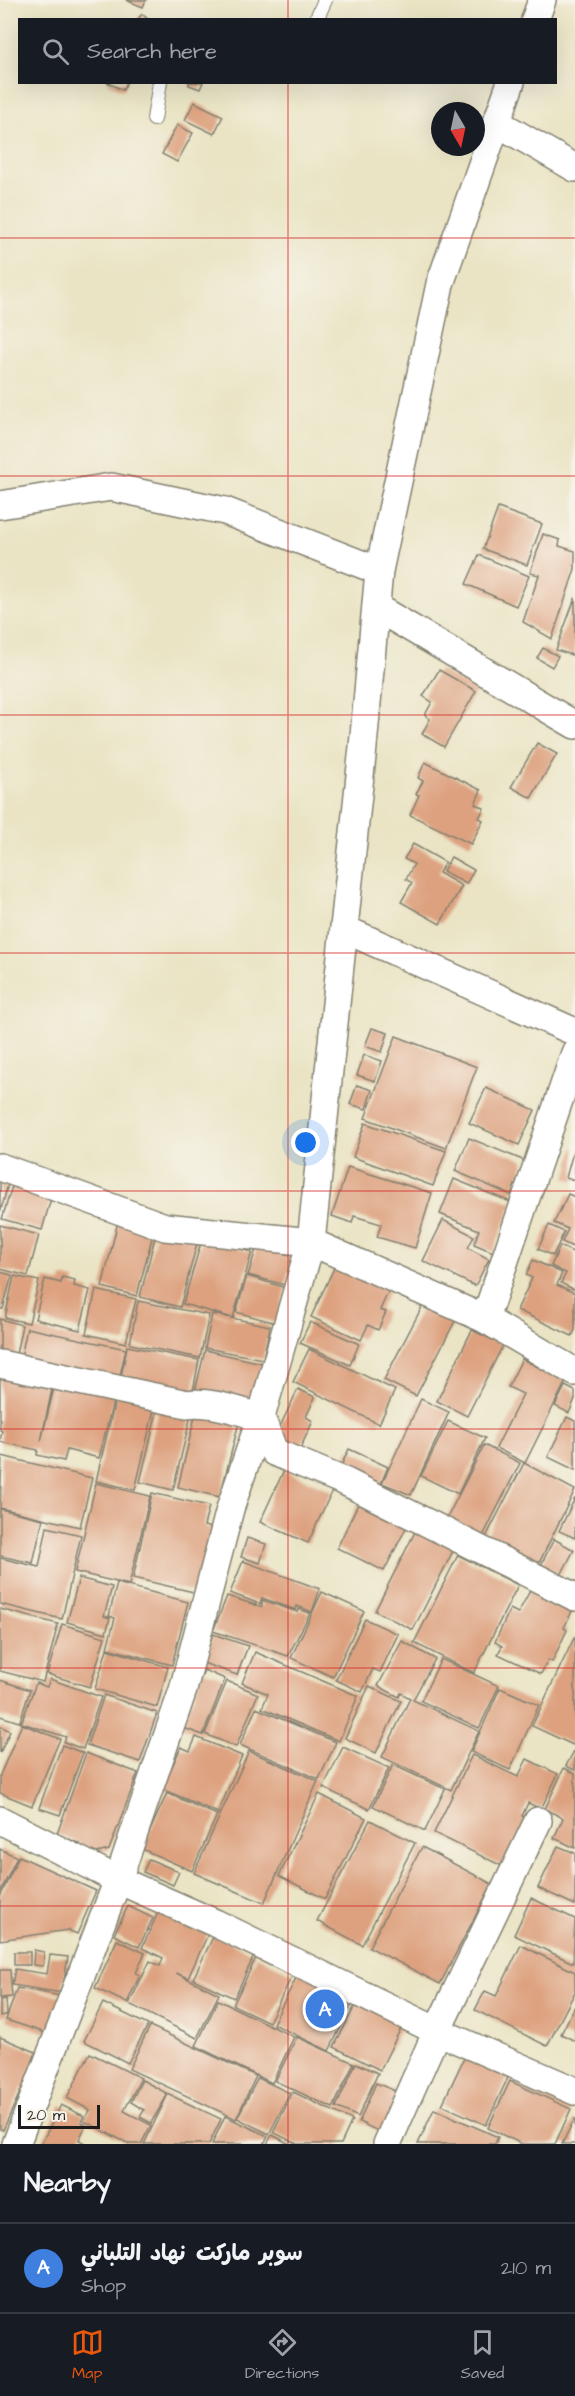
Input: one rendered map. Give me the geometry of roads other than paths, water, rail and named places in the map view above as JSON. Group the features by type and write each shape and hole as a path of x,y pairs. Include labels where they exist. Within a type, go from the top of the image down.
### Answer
{"street":[{"path":"535,18 542,0"},
{"path":"16,2144 118,1880 183,1690 230,1509 261,1417 311,1242 379,572 440,284 510,84"},
{"path":"496,122 575,168"},
{"path":"0,505 111,487 225,511 379,572"},
{"path":"377,608 575,725"},
{"path":"344,929 575,1032"},
{"path":"485,1319 575,1053"},
{"path":"0,1167 165,1227 311,1242 485,1319 575,1372"},
{"path":"0,1364 187,1404 194,1403 261,1417"},
{"path":"261,1417 274,1452 346,1482 575,1597"},
{"path":"0,1820 118,1880 215,1923 437,2031 575,2091"},
{"path":"387,2144 437,2031 538,1821"}],"lane":[{"path":"317,18 325,0"},
{"path":"154,119 160,84"}],"place":[{"name":"سوبر ماركت نهاد التلباني","path":"325,2009"}]}
